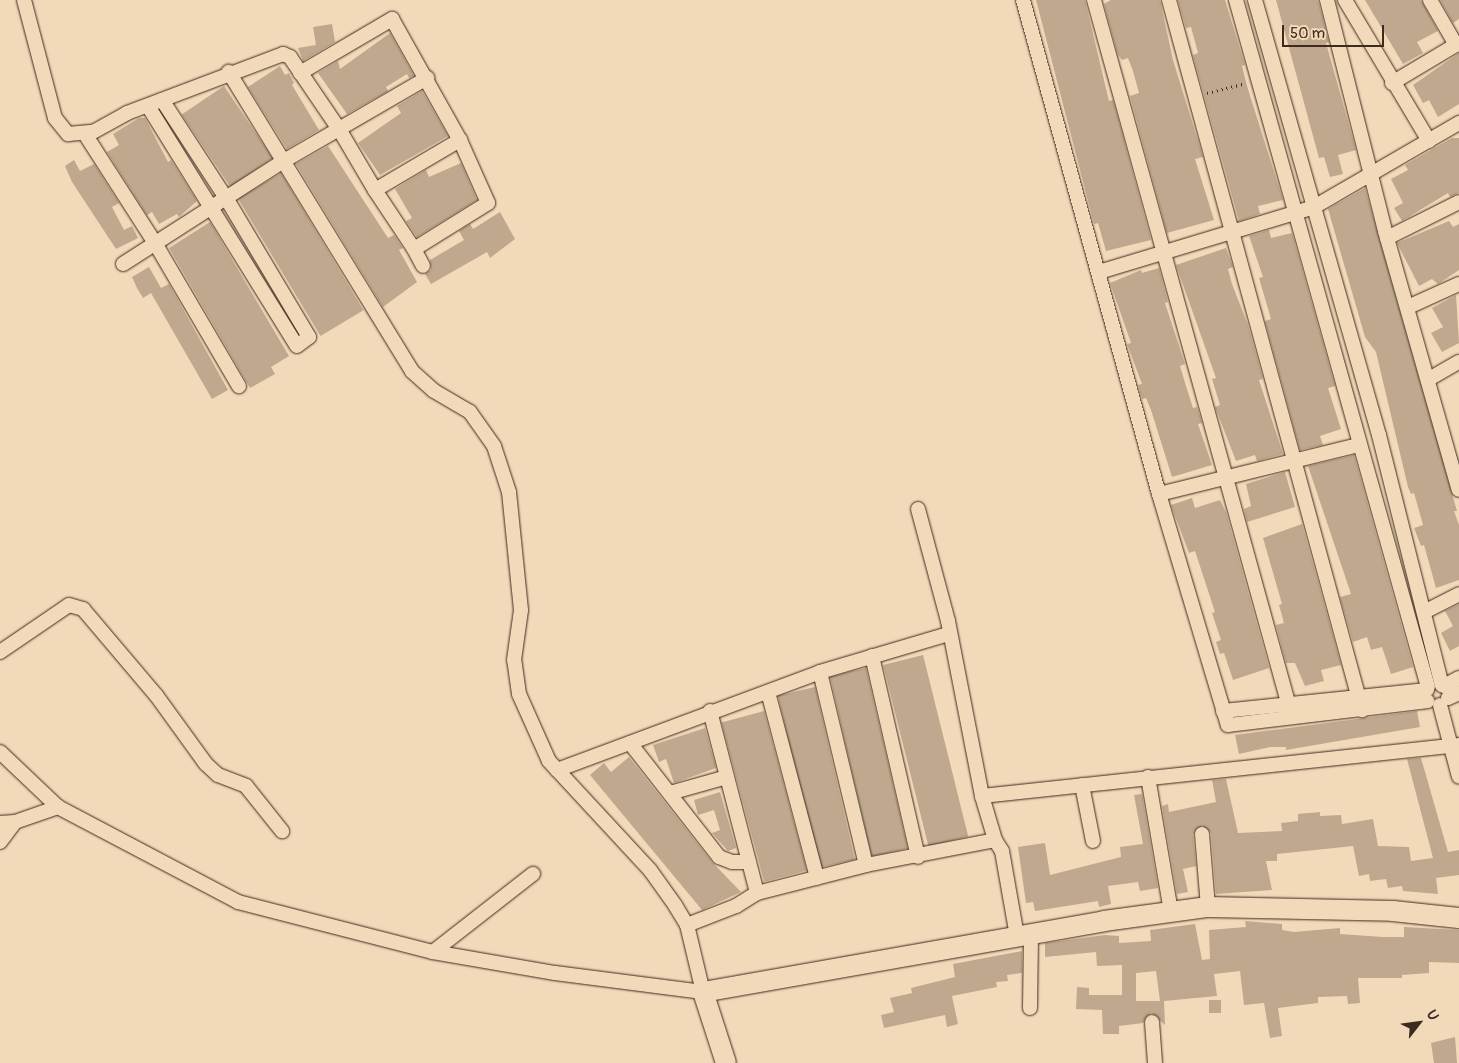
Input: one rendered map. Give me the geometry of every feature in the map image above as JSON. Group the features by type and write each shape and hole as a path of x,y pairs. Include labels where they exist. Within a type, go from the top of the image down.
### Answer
{"street":[{"path":"24,0 55,118 68,134 85,134 229,72 284,54 340,129 375,190 414,249 422,266"},
{"path":"1023,0 1159,494 1222,711 1229,727 1292,717 1332,707 1440,693 1459,678"},
{"path":"1094,0 1292,717"},
{"path":"1169,0 1230,234 1360,704"},
{"path":"1236,0 1358,445 1440,693 1455,745 1459,777"},
{"path":"1255,0 1426,611 1440,693"},
{"path":"1328,0 1387,238 1429,379 1454,446 1459,490"},
{"path":"1345,0 1392,83 1429,141"},
{"path":"1392,83 1457,44 1430,0"},
{"path":"300,73 391,18 427,78 460,140 488,203 414,249"},
{"path":"229,72 282,162 412,371 434,391 470,412 494,446 505,472 521,610 514,660 519,694 542,748 557,770 650,870 687,925 703,992 726,1063"},
{"path":"123,264 282,162 427,78"},
{"path":"148,106 213,205 298,346 309,337 226,198 162,100"},
{"path":"1099,272 1230,234 1314,207 1459,123"},
{"path":"85,134 155,243 239,386"},
{"path":"375,190 460,140"},
{"path":"1387,238 1459,202"},
{"path":"1408,307 1459,284"},
{"path":"1429,379 1459,362"},
{"path":"1159,494 1227,479 1358,445"},
{"path":"918,509 948,634 982,796 995,840 1002,851 1024,935 1030,1008"},
{"path":"1426,611 1459,594"},
{"path":"0,652 69,605 83,609 156,695 206,764 218,775 246,786 282,831"},
{"path":"557,770 710,711 820,672 948,634"},
{"path":"872,656 918,857"},
{"path":"820,672 866,865"},
{"path":"768,692 817,878"},
{"path":"1222,711 1288,703 1332,707"},
{"path":"710,711 757,893"},
{"path":"630,743 720,857 732,862 749,862"},
{"path":"982,796 1455,745"},
{"path":"0,752 58,807 170,870 238,902 433,952 555,974 703,992 1024,935 1171,911 1208,907 1393,911 1459,918"},
{"path":"670,793 727,777"},
{"path":"1148,777 1171,911"},
{"path":"1082,785 1094,841"},
{"path":"0,823 15,822 58,807"},
{"path":"0,842 15,822"},
{"path":"1202,834 1208,907"},
{"path":"687,925 736,906 757,893 866,865 918,857 995,840"},
{"path":"433,952 533,874"},
{"path":"1152,1022 1155,1063"}],"path":[{"path":"1194,97 1258,79"}],"building":[{"path":"1036,0 1085,0 1109,101 1113,100 1151,240 1106,251 1098,223 1094,224"},
{"path":"1111,0 1160,0 1173,60 1203,157 1195,159 1214,220 1167,233 1130,96 1139,93 1133,71 1128,58 1122,60 1118,55 1104,4"},
{"path":"1178,0 1225,0 1245,65 1242,66 1247,86 1283,200 1258,206 1260,214 1239,221 1193,55 1198,53 1191,27 1186,28"},
{"path":"1276,0 1318,0 1329,42 1326,43 1356,150 1338,155 1343,174 1330,177 1324,157 1319,158"},
{"path":"1365,0 1421,0 1438,31 1417,42 1423,53 1403,64"},
{"path":"1440,0 1459,0 1459,19 1453,23"},
{"path":"332,24 335,42 303,61 298,48 316,45 313,27"},
{"path":"390,33 414,76 409,78 407,74 386,87 388,91 347,114 318,73 338,61 340,69"},
{"path":"1459,53 1459,104 1438,117 1429,100 1423,103 1413,85"},
{"path":"280,66 285,75 289,73 294,83 292,85 319,130 287,149 248,87"},
{"path":"224,86 273,158 230,187 182,115"},
{"path":"422,91 448,136 380,175 358,143 401,113 397,106"},
{"path":"139,118 145,118 168,162 171,160 197,201 179,217 177,214 159,224 152,212 147,215 107,152 119,145 113,134"},
{"path":"1452,138 1459,138 1459,193 1450,197 1448,193 1402,221 1394,208 1403,203 1391,179 1408,170 1405,165"},
{"path":"328,146 388,238 394,235 403,248 399,250 417,282 383,307 296,164"},
{"path":"74,160 80,171 94,164 119,203 112,207 124,230 132,226 138,238 116,249 72,182 65,166"},
{"path":"461,163 477,200 417,237 406,221 412,218 395,189 426,170 429,177"},
{"path":"281,173 363,310 321,336 238,199"},
{"path":"1365,188 1457,511 1454,511 1459,525 1459,580 1436,588 1424,545 1421,546 1414,528 1423,525 1414,493 1411,494 1408,487 1376,352 1365,337 1328,209"},
{"path":"500,212 515,239 490,258 487,252 431,284 425,274 431,270 430,260 464,240 459,231 470,224 473,229"},
{"path":"1449,221 1453,227 1459,224 1459,270 1438,284 1432,279 1419,286 1397,243"},
{"path":"210,222 289,356 271,367 275,374 250,388 169,248"},
{"path":"1269,230 1271,238 1292,233 1335,386 1328,388 1341,429 1320,436 1323,445 1300,450 1265,321 1271,319 1259,278 1263,277 1249,236"},
{"path":"1226,248 1233,267 1228,269 1232,284 1248,325 1263,379 1259,380 1283,454 1257,461 1255,455 1236,461 1215,407 1220,405 1212,379 1216,378 1176,265"},
{"path":"149,267 161,288 169,284 228,390 212,399 151,293 143,298 137,288 132,277"},
{"path":"1159,268 1168,302 1165,303 1185,364 1180,366 1193,408 1197,407 1202,423 1198,424 1212,465 1172,477 1151,410 1146,398 1142,399 1138,385 1142,384 1127,344 1131,343 1110,283 1141,270 1142,273"},
{"path":"1456,295 1459,343 1442,352 1431,333 1443,327 1432,308"},
{"path":"1354,455 1413,667 1391,674 1382,647 1371,650 1367,637 1353,642 1340,597 1351,594 1308,466"},
{"path":"1285,472 1295,507 1247,522 1244,509 1251,506 1246,484"},
{"path":"1192,498 1195,508 1220,500 1226,512 1269,668 1233,680 1224,653 1220,654 1216,642 1221,640 1212,613 1215,612 1195,551 1189,553 1171,505"},
{"path":"1302,524 1341,665 1321,670 1324,681 1305,686 1295,663 1286,663 1276,625 1284,623 1279,605 1282,604 1263,538"},
{"path":"1459,604 1459,646 1450,651 1441,633 1453,626 1445,611"},
{"path":"923,655 968,836 928,846 883,665"},
{"path":"866,668 908,848 872,857 830,676"},
{"path":"815,687 855,859 818,868 778,696"},
{"path":"764,711 807,870 764,882 721,722"},
{"path":"1417,711 1420,727 1286,750 1286,747 1270,747 1239,754 1235,735"},
{"path":"705,728 716,768 674,783 666,759 659,762 653,745"},
{"path":"629,757 712,862 741,892 702,910 590,775 604,763 611,772"},
{"path":"1421,758 1448,852 1459,850 1459,875 1436,878 1438,894 1403,891 1402,886 1388,888 1386,879 1370,881 1369,874 1359,876 1353,846 1277,854 1277,861 1266,861 1272,890 1216,894 1211,833 1202,825 1193,834 1196,866 1183,869 1188,892 1177,894 1162,806 1168,804 1169,812 1216,802 1212,780 1226,779 1238,833 1282,831 1281,823 1298,821 1298,814 1320,812 1320,816 1341,815 1342,824 1373,819 1378,846 1409,847 1411,861 1433,858 1407,759"},
{"path":"720,792 736,848 728,851 712,833 720,830 714,810 698,815 694,800"},
{"path":"1142,794 1158,888 1140,891 1138,882 1108,886 1111,904 1099,907 1098,901 1035,911 1033,902 1026,903 1018,847 1045,843 1050,875 1121,857 1120,847 1143,844 1134,795"},
{"path":"1245,921 1282,924 1282,930 1294,932 1340,928 1340,934 1383,937 1404,937 1404,927 1459,930 1459,963 1429,962 1429,973 1402,975 1402,978 1358,978 1360,1003 1348,1004 1347,996 1318,997 1318,1003 1278,1008 1282,1036 1270,1038 1264,1003 1244,1005 1240,971 1214,974 1217,996 1164,1001 1165,1025 1151,1013 1143,1023 1119,1026 1119,1034 1103,1034 1102,1010 1076,1009 1077,987 1089,988 1089,995 1122,995 1122,965 1097,966 1096,952 1045,957 1045,943 1105,935 1119,936 1119,943 1151,941 1150,930 1195,924 1202,960 1210,959 1209,930 1246,927","holes":["1156,971 1160,1001 1136,1001 1136,973"]},
{"path":"1022,951 1022,973 1007,975 1008,981 996,982 997,987 952,996 958,1024 947,1027 945,1015 884,1028 881,1015 894,1012 890,998 912,993 911,988 955,977 953,964"},
{"path":"1209,1000 1221,1000 1221,1013 1209,1013"},
{"path":"1455,1037 1457,1063 1434,1063 1431,1043"}]}
